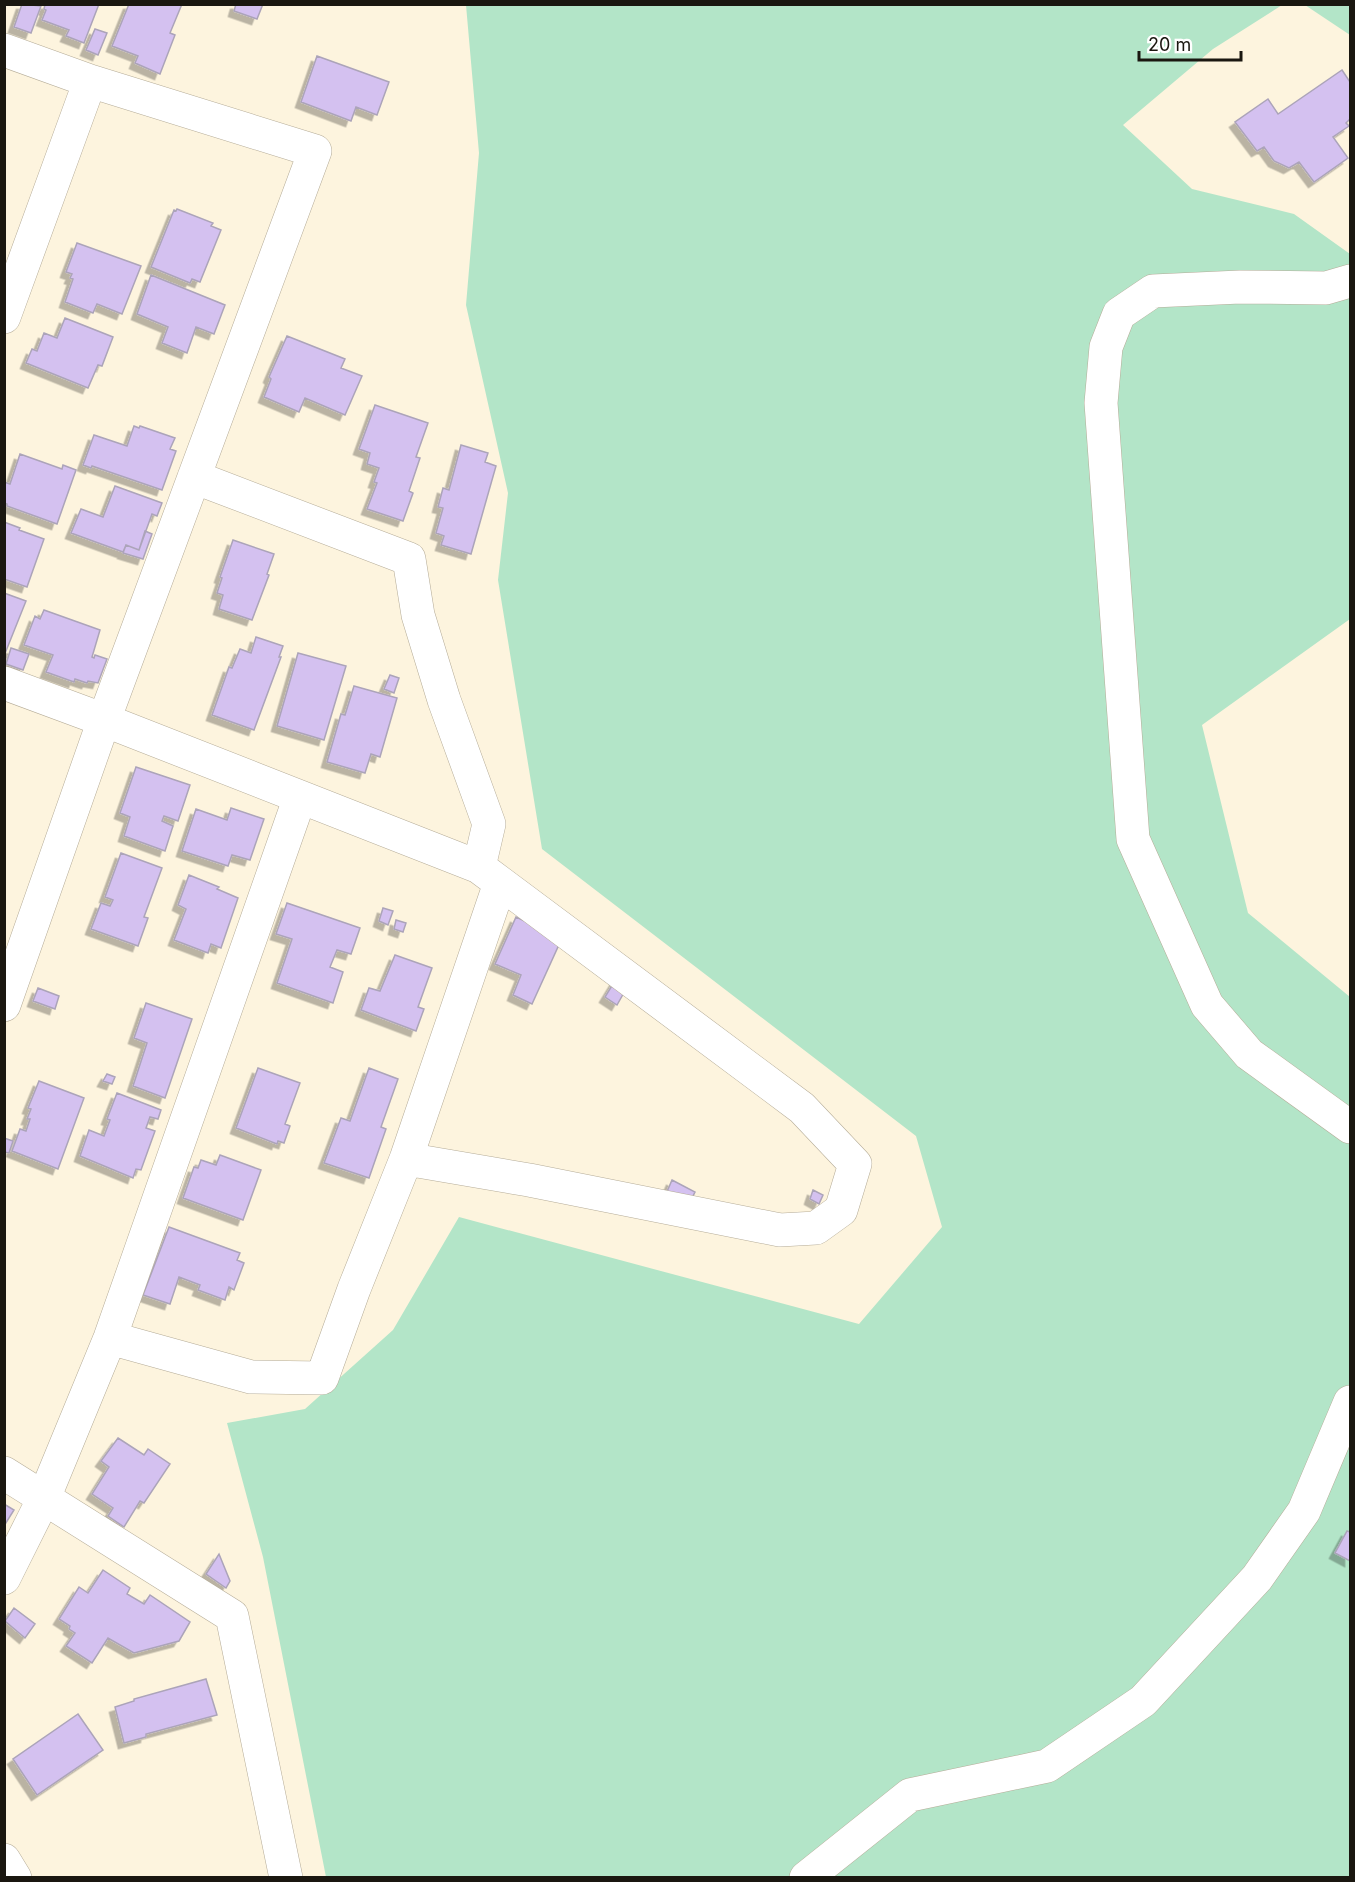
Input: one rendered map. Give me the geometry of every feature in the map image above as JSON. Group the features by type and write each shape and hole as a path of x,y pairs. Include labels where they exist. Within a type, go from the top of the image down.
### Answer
{"street":[{"path":"4,50 90,81 315,151 104,720 4,1005"},
{"path":"4,317 90,81"},
{"path":"1350,280 1326,288 1240,287 1153,291 1119,314 1106,347 1101,403 1132,839 1207,1005 1249,1054 1350,1127"},
{"path":"110,1338 251,1377 322,1378 354,1289 406,1159 489,875 489,824 444,700 418,615 409,559 194,477"},
{"path":"4,683 300,796 489,875 802,1108 855,1164 841,1210 816,1228 780,1230 529,1180 406,1159"},
{"path":"4,1578 44,1498 110,1338 300,796"},
{"path":"806,1878 910,1796 1047,1766 1143,1701 1257,1578 1304,1511 1350,1402"},
{"path":"4,1473 232,1616 286,1878"},
{"path":"4,1860 15,1878"}],"green space":[{"path":"466,5 1282,5 1213,49 1123,125 1192,189 1294,214 1350,254 1350,619 1202,725 1248,913 1350,997 1350,1877 326,1877 263,1557 227,1423 305,1409 393,1330 459,1217 859,1324 942,1227 916,1136 542,849 498,580 508,493 466,305 479,153"},
{"path":"1305,5 1350,5 1350,35"}],"building":[{"path":"22,4 41,6 31,33 14,27"},
{"path":"45,4 99,4 84,43 66,36 69,30 42,20 46,10 44,9"},
{"path":"129,4 182,4 170,33 175,35 160,74 135,63 138,56 112,46"},
{"path":"236,4 263,4 257,19 234,11"},
{"path":"95,29 107,33 98,55 86,50"},
{"path":"317,56 389,82 377,115 356,107 351,121 301,102"},
{"path":"1342,70 1350,82 1350,119 1346,123 1349,126 1333,137 1348,158 1314,182 1299,162 1289,168 1274,161 1264,147 1257,151 1235,122 1268,99 1278,114"},
{"path":"177,209 213,223 211,226 221,230 200,282 192,279 190,283 151,267 174,210"},
{"path":"77,243 141,266 122,314 97,304 93,313 65,302 73,279 70,278 72,274 66,272"},
{"path":"151,275 225,305 214,334 196,327 187,353 162,343 168,327 137,314"},
{"path":"65,318 113,337 102,366 98,365 88,388 26,363 32,349 37,351 44,333 57,338"},
{"path":"287,336 345,359 341,368 362,376 345,415 305,398 299,412 264,397 271,379 269,377"},
{"path":"375,405 428,423 416,457 420,458 409,491 413,493 403,521 367,509 377,483 374,482 379,468 367,464 370,453 359,449"},
{"path":"134,426 175,438 170,449 176,451 162,490 83,465 94,435 127,446"},
{"path":"461,445 488,453 485,462 496,466 471,554 441,545 444,536 436,533 443,508 438,507 443,488 449,490"},
{"path":"20,454 62,469 63,465 76,470 57,524 4,503 4,482 10,484"},
{"path":"115,486 162,503 157,516 152,514 139,550 126,545 123,552 71,533 81,509 103,517"},
{"path":"4,522 44,539 27,587 4,579"},
{"path":"145,531 152,534 143,559 123,553 126,545 139,550"},
{"path":"233,540 274,554 267,574 269,575 252,620 219,609 223,595 217,593 222,578 220,577"},
{"path":"4,593 26,601 4,656"},
{"path":"44,610 100,630 92,657 94,658 95,655 107,659 98,683 88,681 87,683 75,679 74,682 46,672 53,655 24,645 35,616 40,619"},
{"path":"256,637 283,646 254,730 212,715 229,667 232,668 240,649 251,653"},
{"path":"11,648 29,654 23,670 6,664"},
{"path":"298,653 346,666 324,740 277,726"},
{"path":"390,675 399,678 394,693 384,689"},
{"path":"354,686 397,698 380,757 371,754 365,773 327,762 341,714 345,715"},
{"path":"136,767 190,785 178,821 164,816 162,821 173,826 165,851 124,836 130,817 120,813"},
{"path":"231,808 264,819 250,860 232,855 228,866 182,851 196,809 227,820"},
{"path":"121,853 162,868 144,917 148,918 138,946 91,929 101,903 110,906 113,900 105,897"},
{"path":"189,875 219,887 217,889 238,898 221,948 211,944 208,953 174,940 186,909 178,905"},
{"path":"287,903 360,928 351,954 337,950 330,967 343,972 333,1003 277,983 292,939 276,934"},
{"path":"383,908 393,911 388,925 379,921"},
{"path":"516,917 562,938 532,1004 513,995 521,975 495,964"},
{"path":"396,920 406,923 403,932 394,929"},
{"path":"395,955 432,968 418,1007 424,1009 416,1031 361,1010 369,988 380,991"},
{"path":"619,974 630,982 617,1005 605,997"},
{"path":"38,988 59,996 55,1009 33,1001"},
{"path":"146,1003 192,1019 165,1098 133,1086 147,1043 134,1038"},
{"path":"258,1068 300,1083 285,1124 290,1126 284,1143 278,1141 277,1144 236,1128"},
{"path":"369,1068 398,1079 381,1127 386,1129 369,1178 324,1163 341,1118 350,1121"},
{"path":"107,1074 115,1077 112,1084 103,1081"},
{"path":"39,1081 84,1098 58,1169 12,1151 20,1129 26,1131 31,1109 28,1108"},
{"path":"117,1093 161,1110 158,1119 150,1117 146,1128 155,1131 141,1170 136,1169 133,1178 80,1156 89,1130 104,1136 110,1120 107,1119"},
{"path":"4,1138 13,1141 9,1153 4,1152"},
{"path":"220,1155 261,1170 243,1220 183,1198 194,1167 198,1168 201,1160 216,1165"},
{"path":"672,1180 695,1192 688,1206 663,1201"},
{"path":"813,1190 823,1195 819,1204 810,1199"},
{"path":"169,1227 240,1253 237,1260 244,1263 234,1290 229,1287 225,1300 198,1290 200,1285 179,1277 170,1304 143,1295"},
{"path":"118,1438 144,1455 148,1449 170,1464 144,1503 140,1501 124,1527 108,1516 113,1508 92,1494 109,1467 101,1461"},
{"path":"4,1504 14,1510 4,1526"},
{"path":"1347,1531 1350,1532 1350,1561 1335,1553"},
{"path":"219,1554 230,1581 226,1588 206,1574"},
{"path":"103,1570 130,1588 127,1594 144,1604 150,1595 190,1622 179,1641 134,1653 108,1638 92,1663 66,1646 75,1633 69,1629 70,1626 59,1619 79,1587 88,1593"},
{"path":"14,1608 35,1624 25,1638 5,1621"},
{"path":"206,1679 217,1715 146,1734 146,1737 124,1743 115,1707 134,1701 134,1699"},
{"path":"78,1714 103,1750 37,1795 13,1759"}]}
